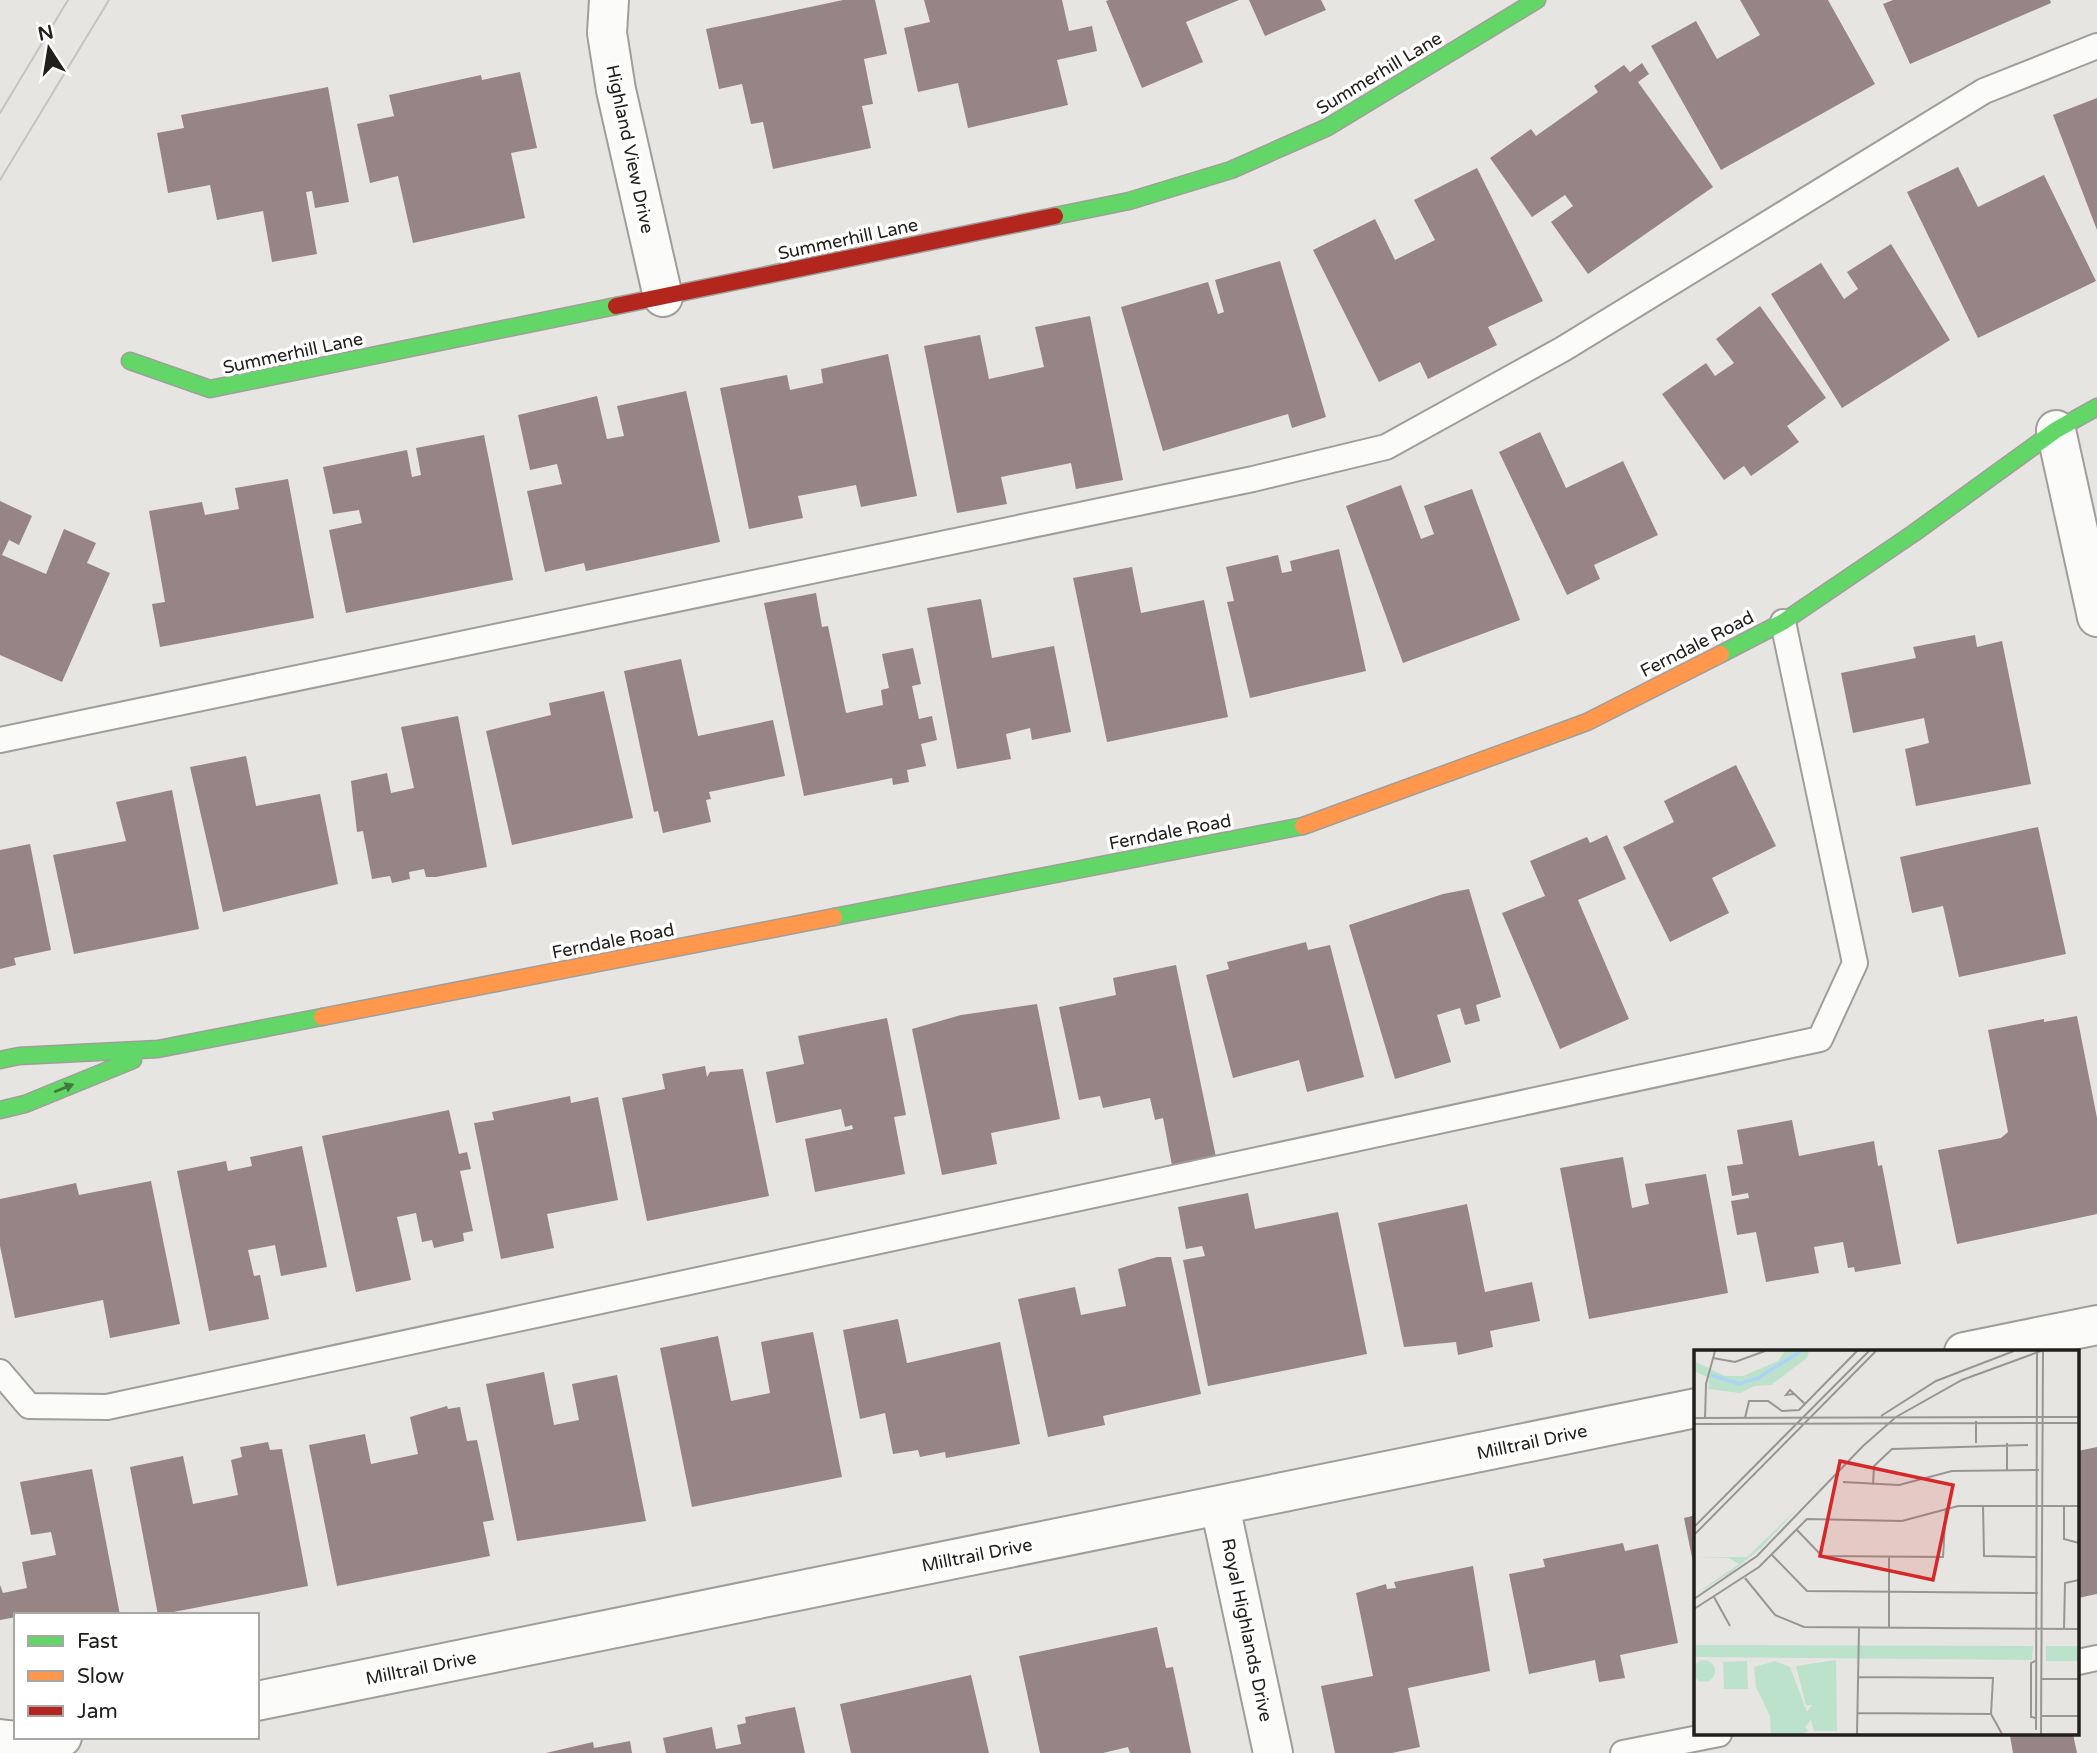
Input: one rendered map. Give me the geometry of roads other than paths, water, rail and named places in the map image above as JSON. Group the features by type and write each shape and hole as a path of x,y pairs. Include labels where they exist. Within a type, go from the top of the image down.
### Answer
{"street":[{"name":"Highland View Drive","path":"609,0 607,33 616,90 663,297"},
{"name":"Summerhill Lane","path":"130,361 210,389 1129,201 1231,170 1328,127 1537,0"},
{"name":"Ferndale Road","path":"0,1060 19,1056 158,1049 1311,824 1587,722 1783,622 1914,533 2056,430 2097,407"},
{"path":"2056,430 2097,617"},
{"name":"Ferndale Road","path":"0,1110 25,1104 158,1049"},
{"path":"1975,1350 2097,1325"},
{"name":"Milltrail Drive","path":"259,1701 1694,1408"},
{"name":"Royal Highlands Drive","path":"1220,1506 1273,1753"},
{"path":"0,1740 26,1742 48,1739"}],"lane":[{"path":"0,740 1253,479 1386,447 1563,349 1984,91 2097,46"},
{"path":"0,1372 29,1406 107,1408 1820,1039 1854,963 1783,622"},
{"path":"1623,1753 1709,1736"}],"tram line":[{"path":"0,113 68,0"},
{"path":"0,180 109,0"}]}
